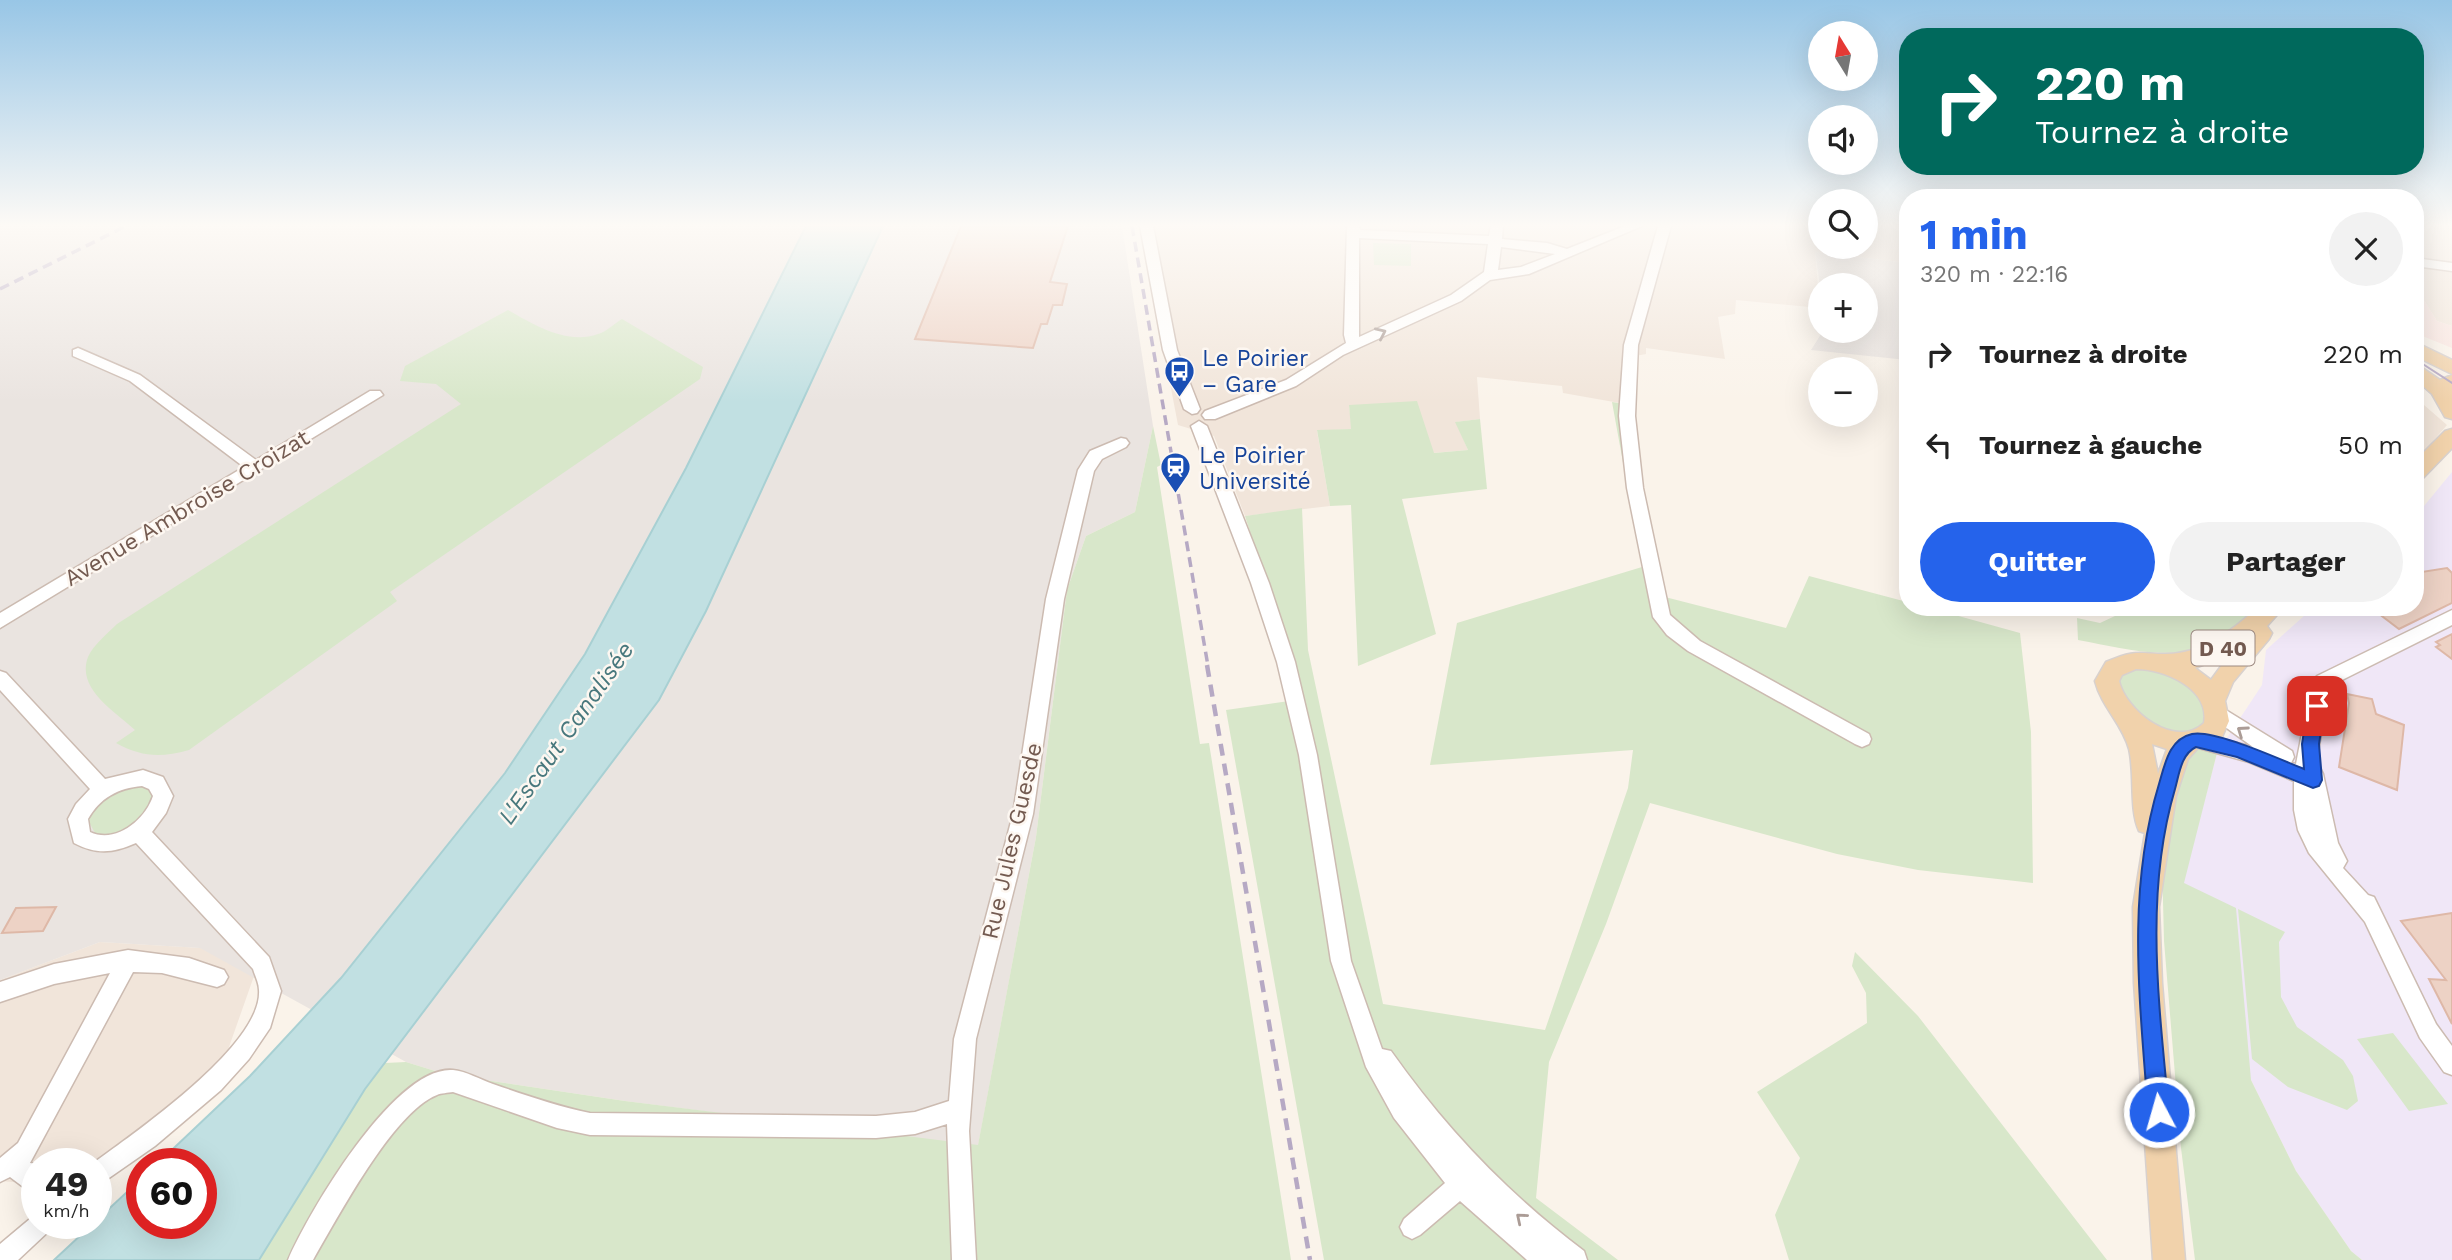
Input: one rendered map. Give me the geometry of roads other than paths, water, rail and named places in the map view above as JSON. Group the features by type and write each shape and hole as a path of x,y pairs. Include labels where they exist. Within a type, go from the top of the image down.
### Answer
{"main road":[{"path":"2424,353 2452,368"},
{"path":"2424,374 2447,386 2445,402 2452,412"},
{"path":"2424,465 2452,436"},
{"path":"2424,477 2452,451"},
{"name":"D 40","path":"2161,663 2192,661 2214,653 2238,639 2263,616"},
{"name":"D 40","path":"2215,706 2217,687 2229,670 2279,616"},
{"path":"2148,878 2163,796 2177,754 2192,741 2212,731 2217,722 2215,706 2192,678 2161,663 2129,661 2110,674 2107,684 2110,696 2130,721 2141,745 2147,778 2148,878 2145,921 2169,1260"},
{"path":"2130,721 2156,736 2192,741"},
{"path":"2166,1191 2181,1260"}],"street":[{"path":"1157,285 1170,350 1201,417 1286,662 1308,755 1338,947 1363,1027 1388,1088 1467,1180 1499,1222 1546,1260"},
{"path":"1351,285 1350,335 1354,345"},
{"path":"1201,417 1281,388 1354,345 1449,302 1475,285"},
{"path":"1648,285 1632,345 1626,416 1635,488 1662,617 1694,646 1862,739"},
{"path":"78,353 135,378 255,467"},
{"name":"Avenue Ambroise Croizat","path":"0,621 374,395"},
{"name":"Rue Jules Guesde","path":"964,1260 959,1109 968,1026 1026,798 1060,573 1088,466 1100,453 1121,443"},
{"path":"2452,618 2323,681 2310,744 2305,805 2314,844 2371,915 2428,1031 2452,1064"},
{"path":"0,678 103,790"},
{"path":"2215,706 2266,748 2308,773"},
{"path":"2192,741 2239,751 2308,773"},
{"path":"138,778 152,780 159,785 163,796 159,809 138,831 108,843 92,843 81,837 77,827 80,814 103,790 138,778"},
{"path":"112,1162 222,1076 256,1029 270,988 270,976 262,964 138,831"},
{"path":"7,1167 26,1151 128,960"},
{"path":"0,992 72,968 128,960 177,964 217,977"},
{"path":"300,1260 378,1133 423,1087 436,1081 453,1081 556,1117 606,1125 876,1127 915,1123 959,1109"},
{"path":"1412,1227 1467,1180"},
{"path":"1467,1180 1575,1260"},
{"path":"0,1260 23,1239"}],"water":[{"name":"L'Escaut Canalisée","path":"777,285 856,285 706,611 659,700 365,1089 259,1260 54,1260 77,1239 112,1239 112,1206 126,1193 126,1239 217,1239 217,1148 174,1148 250,1076 341,978 505,773 585,654 686,468"}],"tram line":[{"path":"2424,365 2452,383"}],"railway":[{"path":"0,289 8,285"},
{"path":"1142,285 1208,666"},
{"path":"1207,665 1310,1260"}],"place":[{"name":"Le Poirier – Gare","path":"1179,398"},
{"name":"Le Poirier Université","path":"1176,495"}]}
